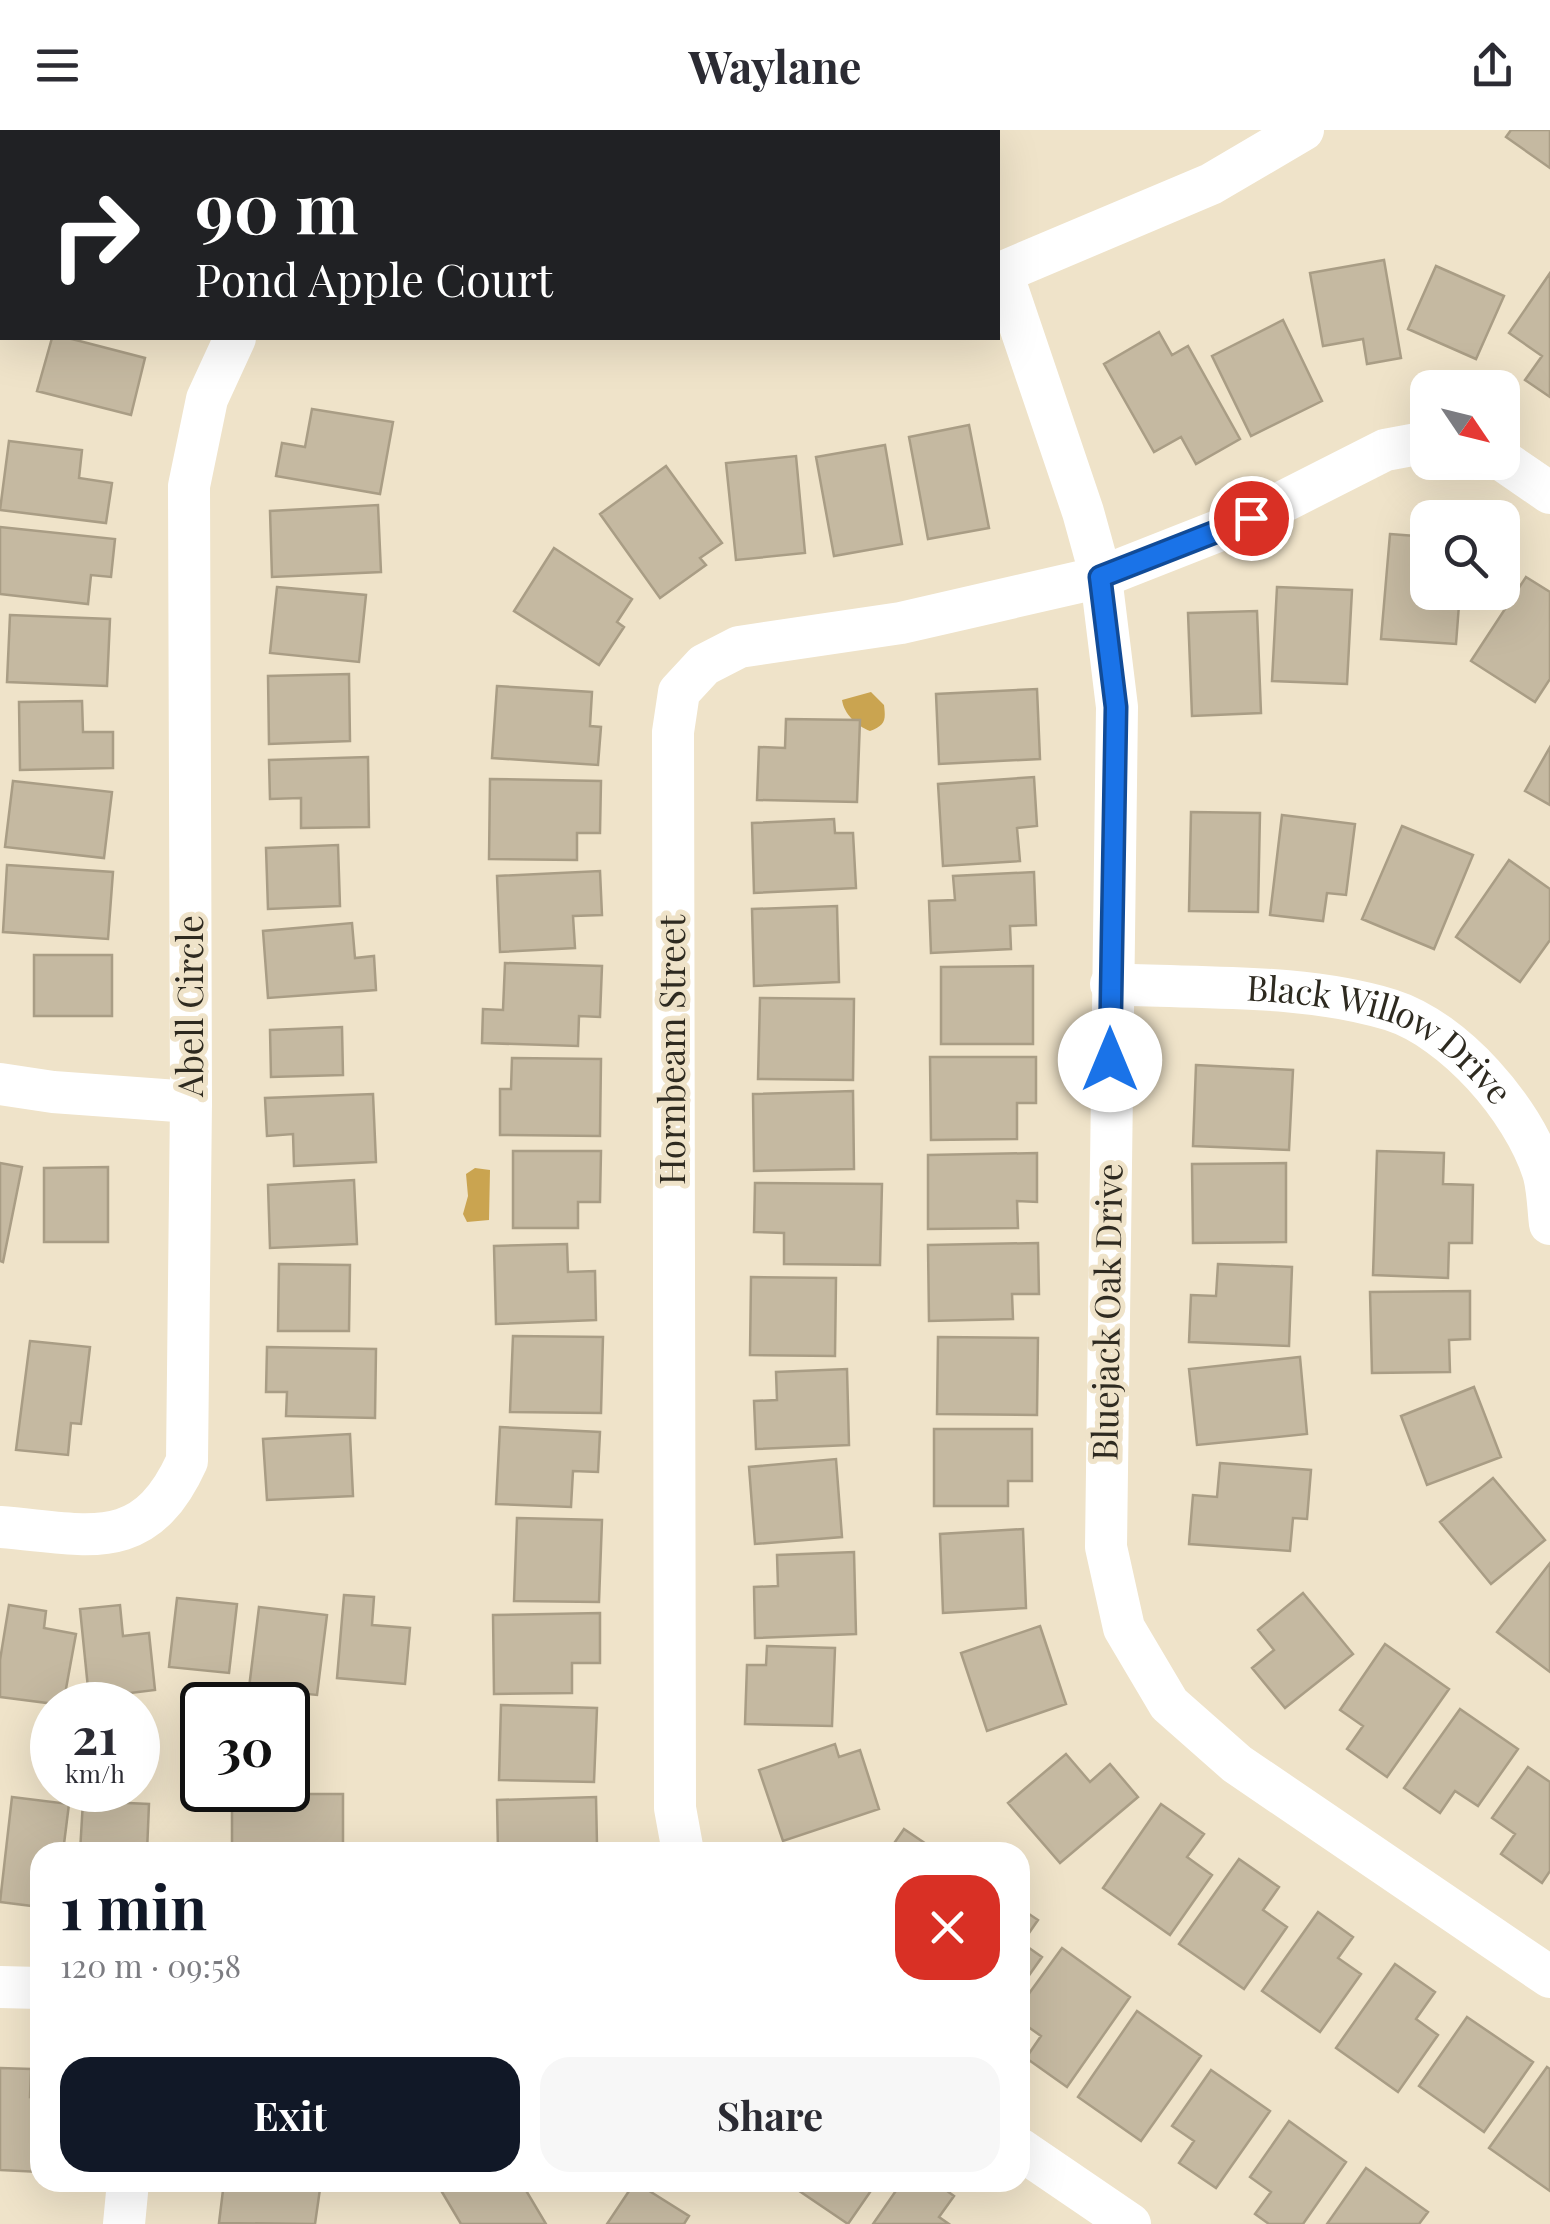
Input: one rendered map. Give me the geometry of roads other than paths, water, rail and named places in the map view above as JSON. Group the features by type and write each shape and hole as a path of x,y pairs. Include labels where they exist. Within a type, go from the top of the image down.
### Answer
{"street":[{"path":"1000,274 1211,184 1303,130"},
{"name":"Bluejack Oak Drive","path":"1000,274 1083,512 1100,577 1116,707 1106,1547 1124,1628 1168,1704 1237,1764 1550,1978"},
{"name":"Abell Circle","path":"0,1527 98,1535 144,1522 172,1493 187,1460 191,1102 189,486 207,399 234,340"},
{"path":"1100,577 1251,518 1384,450 1410,445"},
{"path":"1520,473 1550,494"},
{"name":"Hornbeam Street","path":"681,1842 675,1808 672,732 678,692 704,666 739,647 900,623 1100,577"},
{"name":"Black Willow Drive","path":"1111,984 1324,995 1395,1011 1452,1044 1487,1077 1522,1125 1544,1173 1550,1224"},
{"path":"0,1084 191,1102"},
{"path":"0,1986 30,1988"},
{"path":"1030,2156 1130,2224"},
{"path":"124,2224 127,2192"}]}
